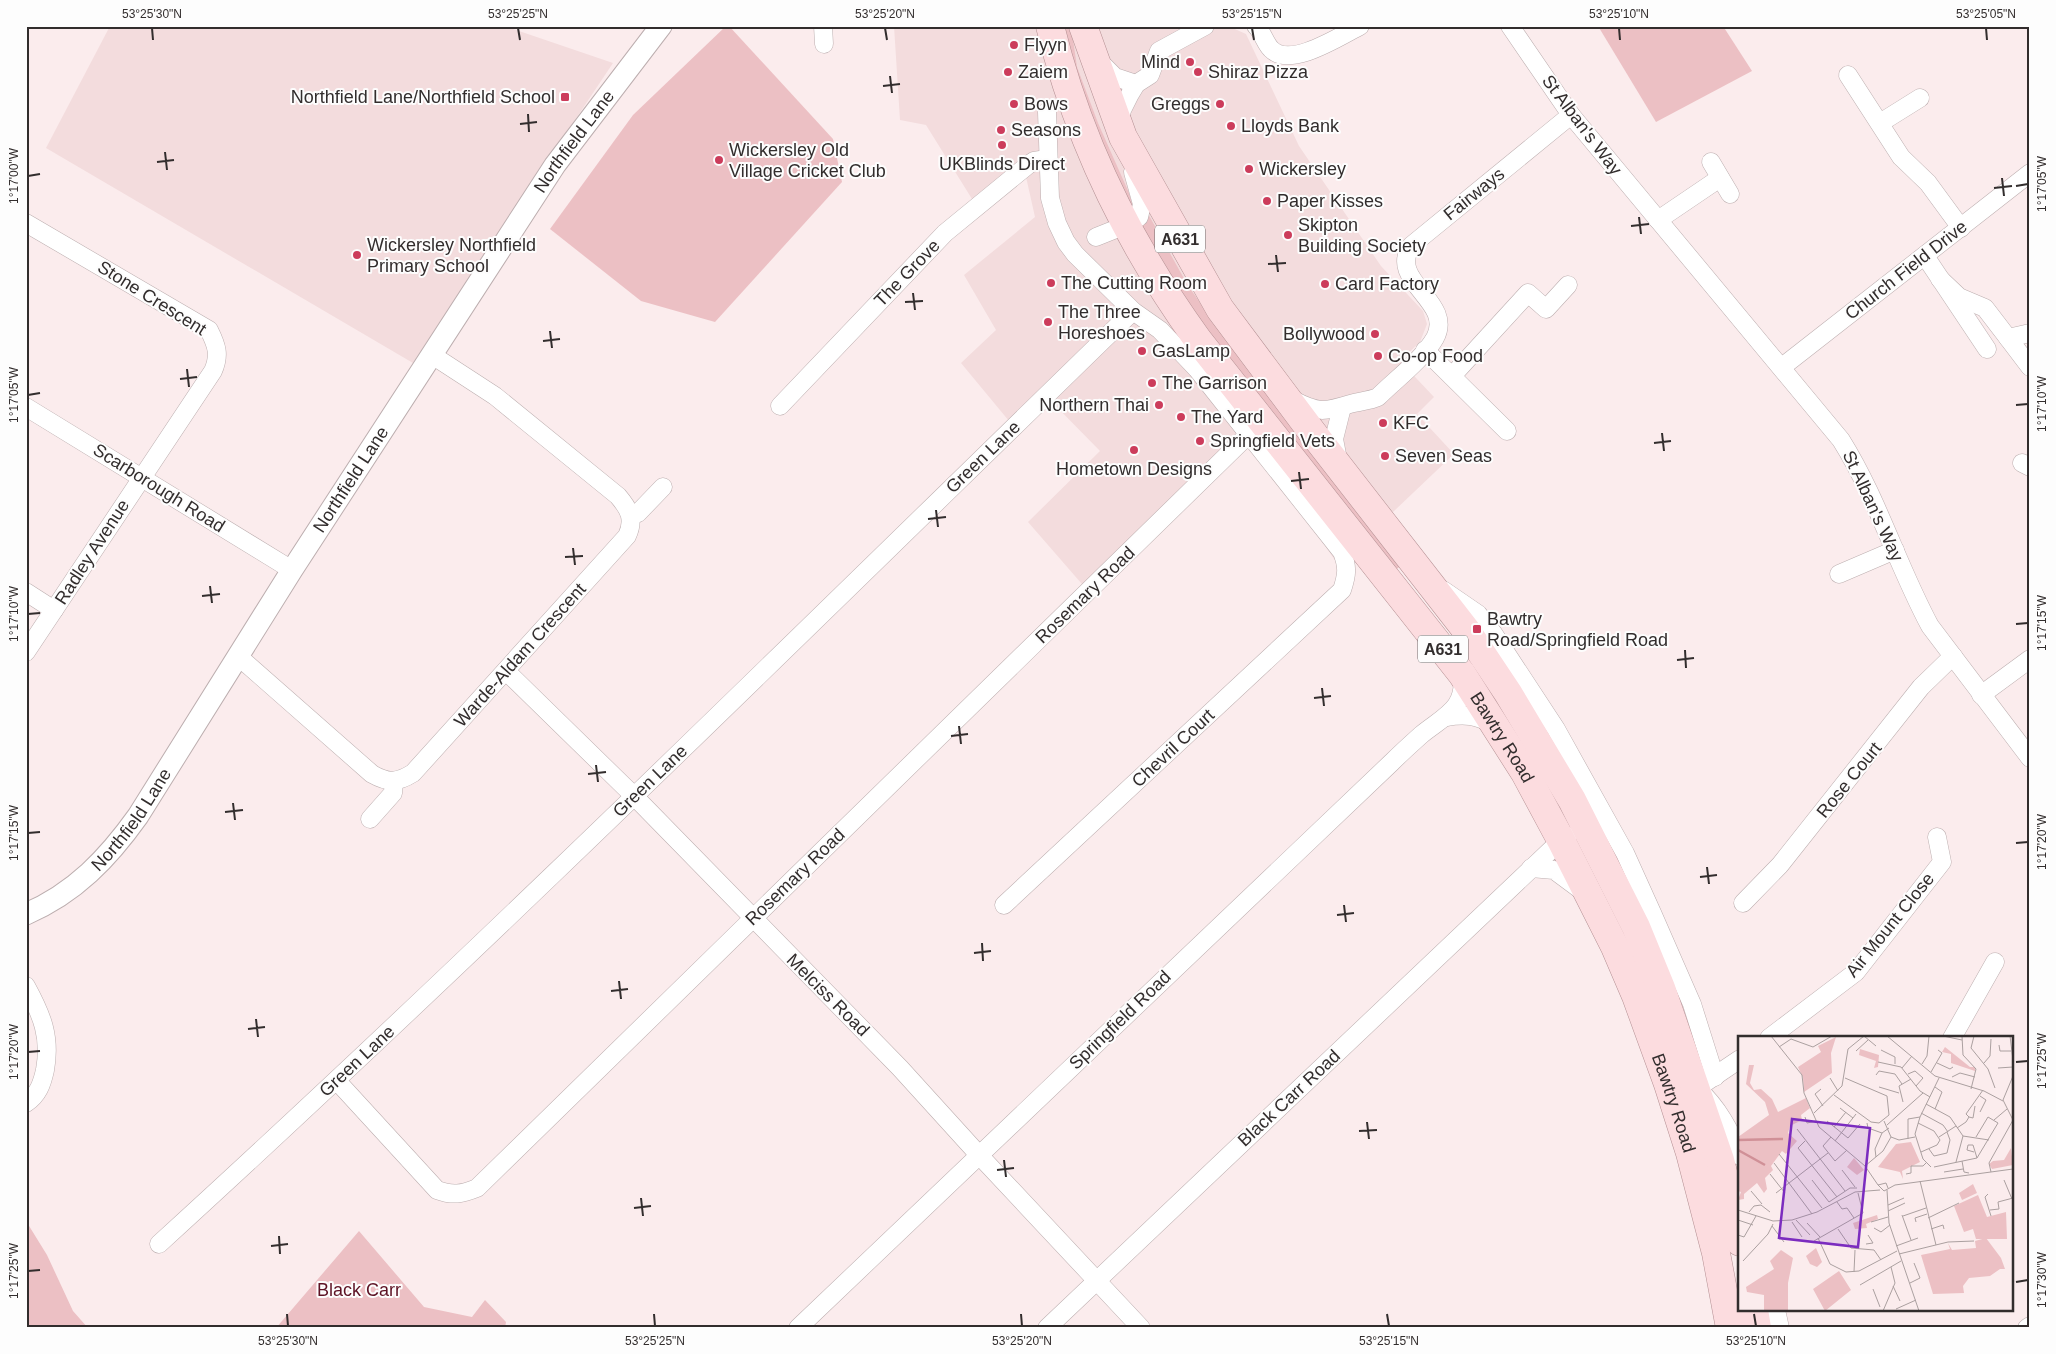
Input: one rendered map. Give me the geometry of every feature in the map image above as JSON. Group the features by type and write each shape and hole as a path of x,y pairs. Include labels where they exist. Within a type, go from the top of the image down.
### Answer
{"main road":[{"name":"Bawtry Road","path":"1050,26 1072,101 1112,196 1165,294 1198,340 1462,674 1497,727 1562,840 1615,947 1636,996 1668,1084 1690,1153 1716,1253 1730,1328"},
{"name":"Bawtry Road","path":"1083,26 1091,54 1121,132 1220,309 1283,395 1466,630 1508,693 1585,825 1640,936 1706,1082 1720,1160 1738,1234"},
{"path":"1587,892 1609,871"},
{"path":"1754,1312 1757,1328"}],"street":[{"name":"Northfield Lane","path":"26,914 62,894 87,877 116,846 292,570 555,165 661,26"},
{"path":"823,26 824,44"},
{"path":"1121,132 1124,103 1136,84 1150,75 1159,51 1205,26"},
{"path":"1256,26 1271,49 1280,54 1290,55 1299,55 1360,26"},
{"name":"St Alban's Way","path":"1510,26 1571,115 1842,440 1872,497 1930,626 2030,758"},
{"path":"1091,54 1115,77 1136,84"},
{"path":"1848,75 1901,157 1928,183 1960,228"},
{"path":"1880,123 1920,98"},
{"path":"1048,112 1047,159 1050,198 1057,223 1066,242 1075,254 1133,310 1160,330 1196,369 1248,435"},
{"name":"Fairways","path":"1283,395 1316,411 1342,407 1378,397 1426,350 1435,337 1438,319 1434,308 1408,274 1405,262 1412,245 1571,115"},
{"name":"Bawtry Road","path":"1096,237 1126,225 1139,217 1142,204 1121,132"},
{"name":"The Grove","path":"780,406 944,233 1028,165 1034,161 1047,159"},
{"path":"1711,162 1730,194"},
{"name":"Church Field Drive","path":"1782,367 2030,173"},
{"path":"1658,220 1720,178"},
{"name":"Bawtry Road","path":"1075,254 1103,229 1112,196"},
{"name":"Stone Crescent","path":"26,223 209,330 217,345 217,360 212,371 142,477"},
{"path":"1925,256 1987,349"},
{"path":"1940,279 1959,297 1985,308 2030,367"},
{"path":"1452,376 1528,293 1546,309 1568,285"},
{"name":"Green Lane","path":"159,1244 337,1081 634,796 1133,310"},
{"path":"2008,338 2030,333"},
{"path":"1426,350 1507,431"},
{"path":"432,355 503,403 618,496 627,507 631,516 638,513 663,487"},
{"name":"Scarborough Road","path":"26,407 292,570"},
{"path":"1341,469 1334,439 1342,407"},
{"name":"Chevril Court","path":"1004,905 1342,590 1347,565 1342,552 1248,435"},
{"name":"Rosemary Road","path":"337,1081 433,1185 450,1195 464,1194 477,1188 1248,435"},
{"name":"Radley Avenue","path":"26,652 142,477"},
{"name":"Warde-Aldam Crescent","path":"394,782 413,773 627,536 631,528 631,516"},
{"path":"1839,574 1895,550"},
{"name":"Bawtry Road","path":"1428,581 1478,614 1494,633 1556,729 1625,853 1692,1004 1706,1082 1716,1108 1724,1120 1738,1152"},
{"path":"26,592 54,610"},
{"name":"Rose Court","path":"1743,903 1780,865 1921,687 1953,656"},
{"path":"238,657 372,774 384,781 394,782 393,793 370,820"},
{"path":"1981,695 2030,660"},
{"name":"Melciss Road","path":"506,671 634,796 752,919 900,1068 1141,1328"},
{"name":"Springfield Road","path":"798,1328 1415,740 1446,717 1459,701 1464,685 1462,674"},
{"path":"1446,717 1463,714 1477,716 1497,727"},
{"name":"Black Carr Road","path":"1047,1328 1532,868 1562,840 1585,825"},
{"name":"Air Mount Close","path":"1772,1036 1856,972 1942,862 1937,837"},
{"path":"1532,868 1554,870 1587,892"},
{"path":"1953,1036 1995,962"},
{"path":"26,986 44,1023 48,1039 47,1058 42,1083 34,1098 26,1103"},
{"path":"1706,1082 1738,1060"},
{"path":"1776,1312 1780,1328"}],"shaded area":[{"name":"Wickersley Northfield Primary School","path":"110,26 504,26 613,63 413,363 46,148"},
{"path":"894,26 1228,26 1246,34 1299,146 1381,266 1423,311 1427,324 1420,342 1400,361 1434,397 1417,414 1454,454 1393,512 1341,569 1249,435 1088,591 1028,522 1100,451 1046,396 1014,427 961,363 996,330 964,275 1035,217 1024,168 977,207 926,125 900,120"}],"green space":[{"name":"Wickersley Old Village Cricket Club","path":"726,26 729,26 833,139 842,182 715,322 641,301 550,229 633,115"},
{"path":"1058,26 1071,26 1077,67 1098,123 1129,193 1132,203 1130,206 1127,207"},
{"path":"1598,26 1723,26 1752,71 1656,122"},
{"path":"1146,210 1187,284 1228,343 1403,564 1393,572 1196,323 1140,224"},
{"path":"26,1221 47,1255 73,1311 88,1328 26,1328"},
{"name":"Black Carr","path":"359,1231 424,1307 472,1317 485,1300 506,1322 505,1328 276,1328"}],"place":[{"name":"Flyyn","path":"1014,45"},
{"name":"Mind","path":"1190,62"},
{"name":"Zaiem","path":"1008,72"},
{"name":"Shiraz Pizza","path":"1198,72"},
{"name":"Northfield Lane/Northfield School","path":"565,97"},
{"name":"Bows","path":"1014,104"},
{"name":"Greggs","path":"1220,104"},
{"name":"Lloyds Bank","path":"1231,126"},
{"name":"Seasons","path":"1001,130"},
{"name":"UKBlinds Direct","path":"1002,145"},
{"name":"Wickersley Old Village Cricket Club","path":"719,160"},
{"name":"Wickersley","path":"1249,169"},
{"name":"Paper Kisses","path":"1267,201"},
{"name":"Skipton Building Society","path":"1288,235"},
{"name":"Wickersley Northfield Primary School","path":"357,255"},
{"name":"The Cutting Room","path":"1051,283"},
{"name":"Card Factory","path":"1325,284"},
{"name":"The Three Horeshoes","path":"1048,322"},
{"name":"Bollywood","path":"1375,334"},
{"name":"GasLamp","path":"1142,351"},
{"name":"Co-op Food","path":"1378,356"},
{"name":"The Garrison","path":"1152,383"},
{"name":"Northern Thai","path":"1159,405"},
{"name":"The Yard","path":"1181,417"},
{"name":"KFC","path":"1383,423"},
{"name":"Springfield Vets","path":"1200,441"},
{"name":"Hometown Designs","path":"1134,450"},
{"name":"Seven Seas","path":"1385,456"},
{"name":"Bawtry Road/Springfield Road","path":"1477,629"}]}
